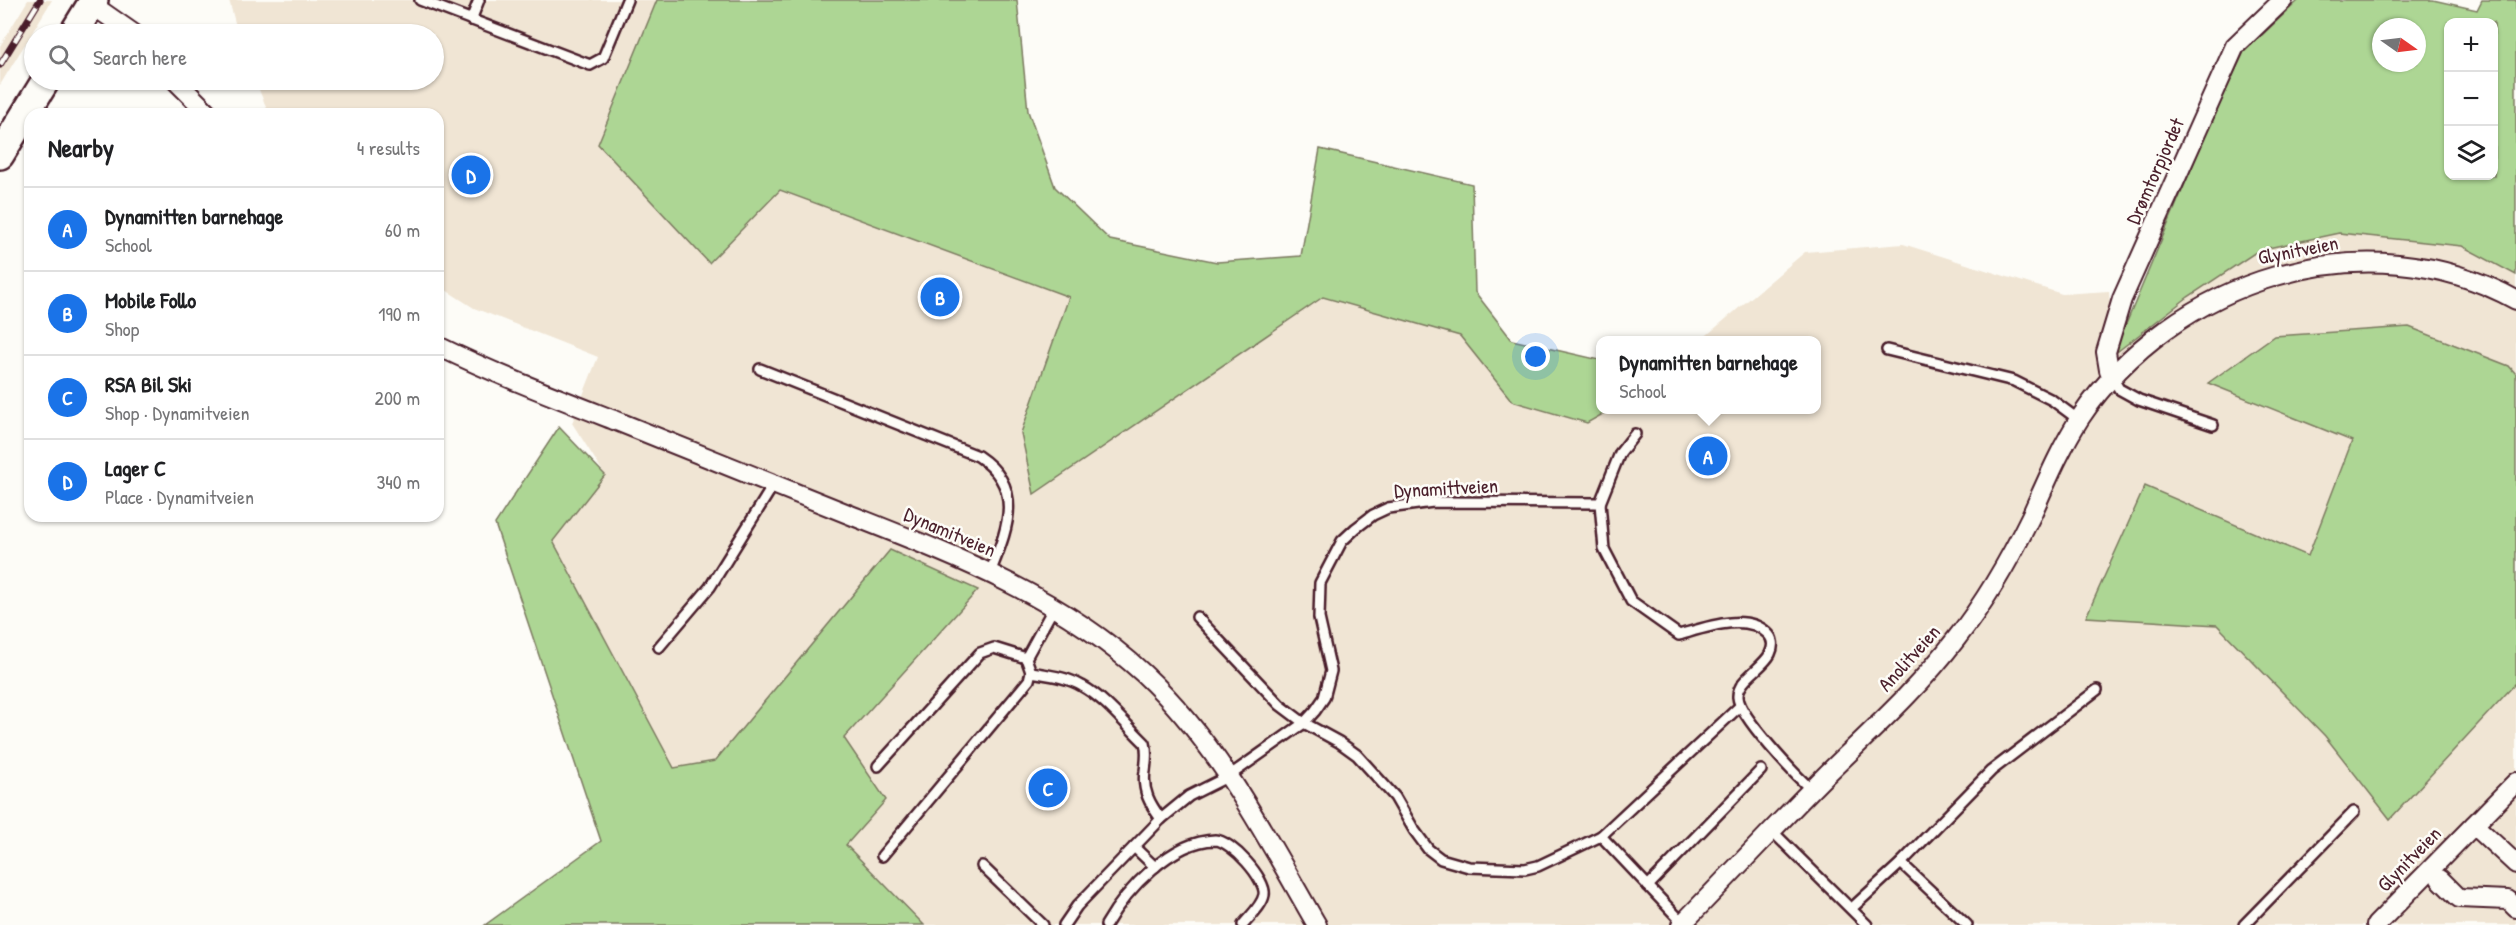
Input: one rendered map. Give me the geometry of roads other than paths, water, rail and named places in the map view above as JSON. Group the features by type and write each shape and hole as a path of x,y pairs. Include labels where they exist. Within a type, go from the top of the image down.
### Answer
{"main road":[{"path":"82,24 92,2"},
{"path":"28,108 39,90"},
{"path":"0,155 24,115"}],"street":[{"name":"Drømtorpjordet","path":"2112,377 2106,352 2122,299 2235,46 2283,0"},
{"path":"92,2 121,24"},
{"path":"185,90 203,108"},
{"name":"Glynitveien","path":"2112,377 2170,327 2211,301 2252,282 2301,268 2358,263 2426,268 2482,283 2516,300"},
{"name":"Dynamitveien","path":"444,349 515,381 925,544 990,573 1054,607 1102,638 1145,675 1191,725 1229,776 1317,925"},
{"name":"Anolitveien","path":"1682,924 1931,668 1973,617 2020,537 2079,420 2112,377"},
{"name":"Glynitveien","path":"2376,925 2516,782"},
{"path":"2474,825 2516,864"},
{"path":"2440,879 2459,898 2508,900 2516,908"}],"lane":[{"path":"420,0 590,65 603,58 627,0"},
{"path":"471,20 479,0"},
{"path":"1887,350 2014,381 2052,400 2079,420"},
{"path":"760,369 978,456 990,464 1005,485 1009,509 1005,533 990,573"},
{"path":"2112,377 2119,389 2139,400 2213,425"},
{"path":"1635,434 1620,453 1608,478 1600,503 1604,549 1631,601 1679,635 1707,627 1738,623 1752,624 1770,636 1773,642 1770,654 1739,690 1740,706 1751,723 1812,790"},
{"path":"659,647 710,587 774,484"},
{"name":"Dynamittveien","path":"1064,925 1077,906 1161,819 1189,796 1229,776 1304,723 1324,698 1330,671 1319,618 1320,583 1342,542 1373,515 1388,508 1433,502 1600,503"},
{"path":"1026,658 1054,607"},
{"path":"1197,617 1280,705 1304,723 1340,742 1357,755 1395,798 1428,849 1441,859 1469,867 1525,868 1538,866 1601,836 1740,706"},
{"path":"878,766 980,653 994,648 1026,658 1031,672 1025,686 882,856"},
{"path":"1031,672 1082,685 1095,694 1145,743 1148,750 1145,793 1161,819"},
{"path":"1852,908 1901,863 1991,771 2097,690"},
{"path":"1648,886 1761,770"},
{"path":"2244,925 2354,812"},
{"path":"1772,831 1867,925"},
{"path":"1601,836 1682,924"},
{"path":"1106,925 1117,905 1170,855 1198,843 1216,840 1227,843 1238,852 1262,883 1265,892 1263,899 1243,925"},
{"path":"1134,847 1155,867"},
{"path":"1901,863 1967,925"},
{"path":"982,866 1043,925"}],"railway":[{"path":"25,24 40,0"},
{"path":"0,65 24,26"}],"place":[{"name":"Lager C","path":"471,175"},
{"name":"Mobile Follo","path":"940,297"},
{"name":"Dynamitten barnehage","path":"1708,456"},
{"name":"RSA Bil Ski","path":"1048,788"}]}
